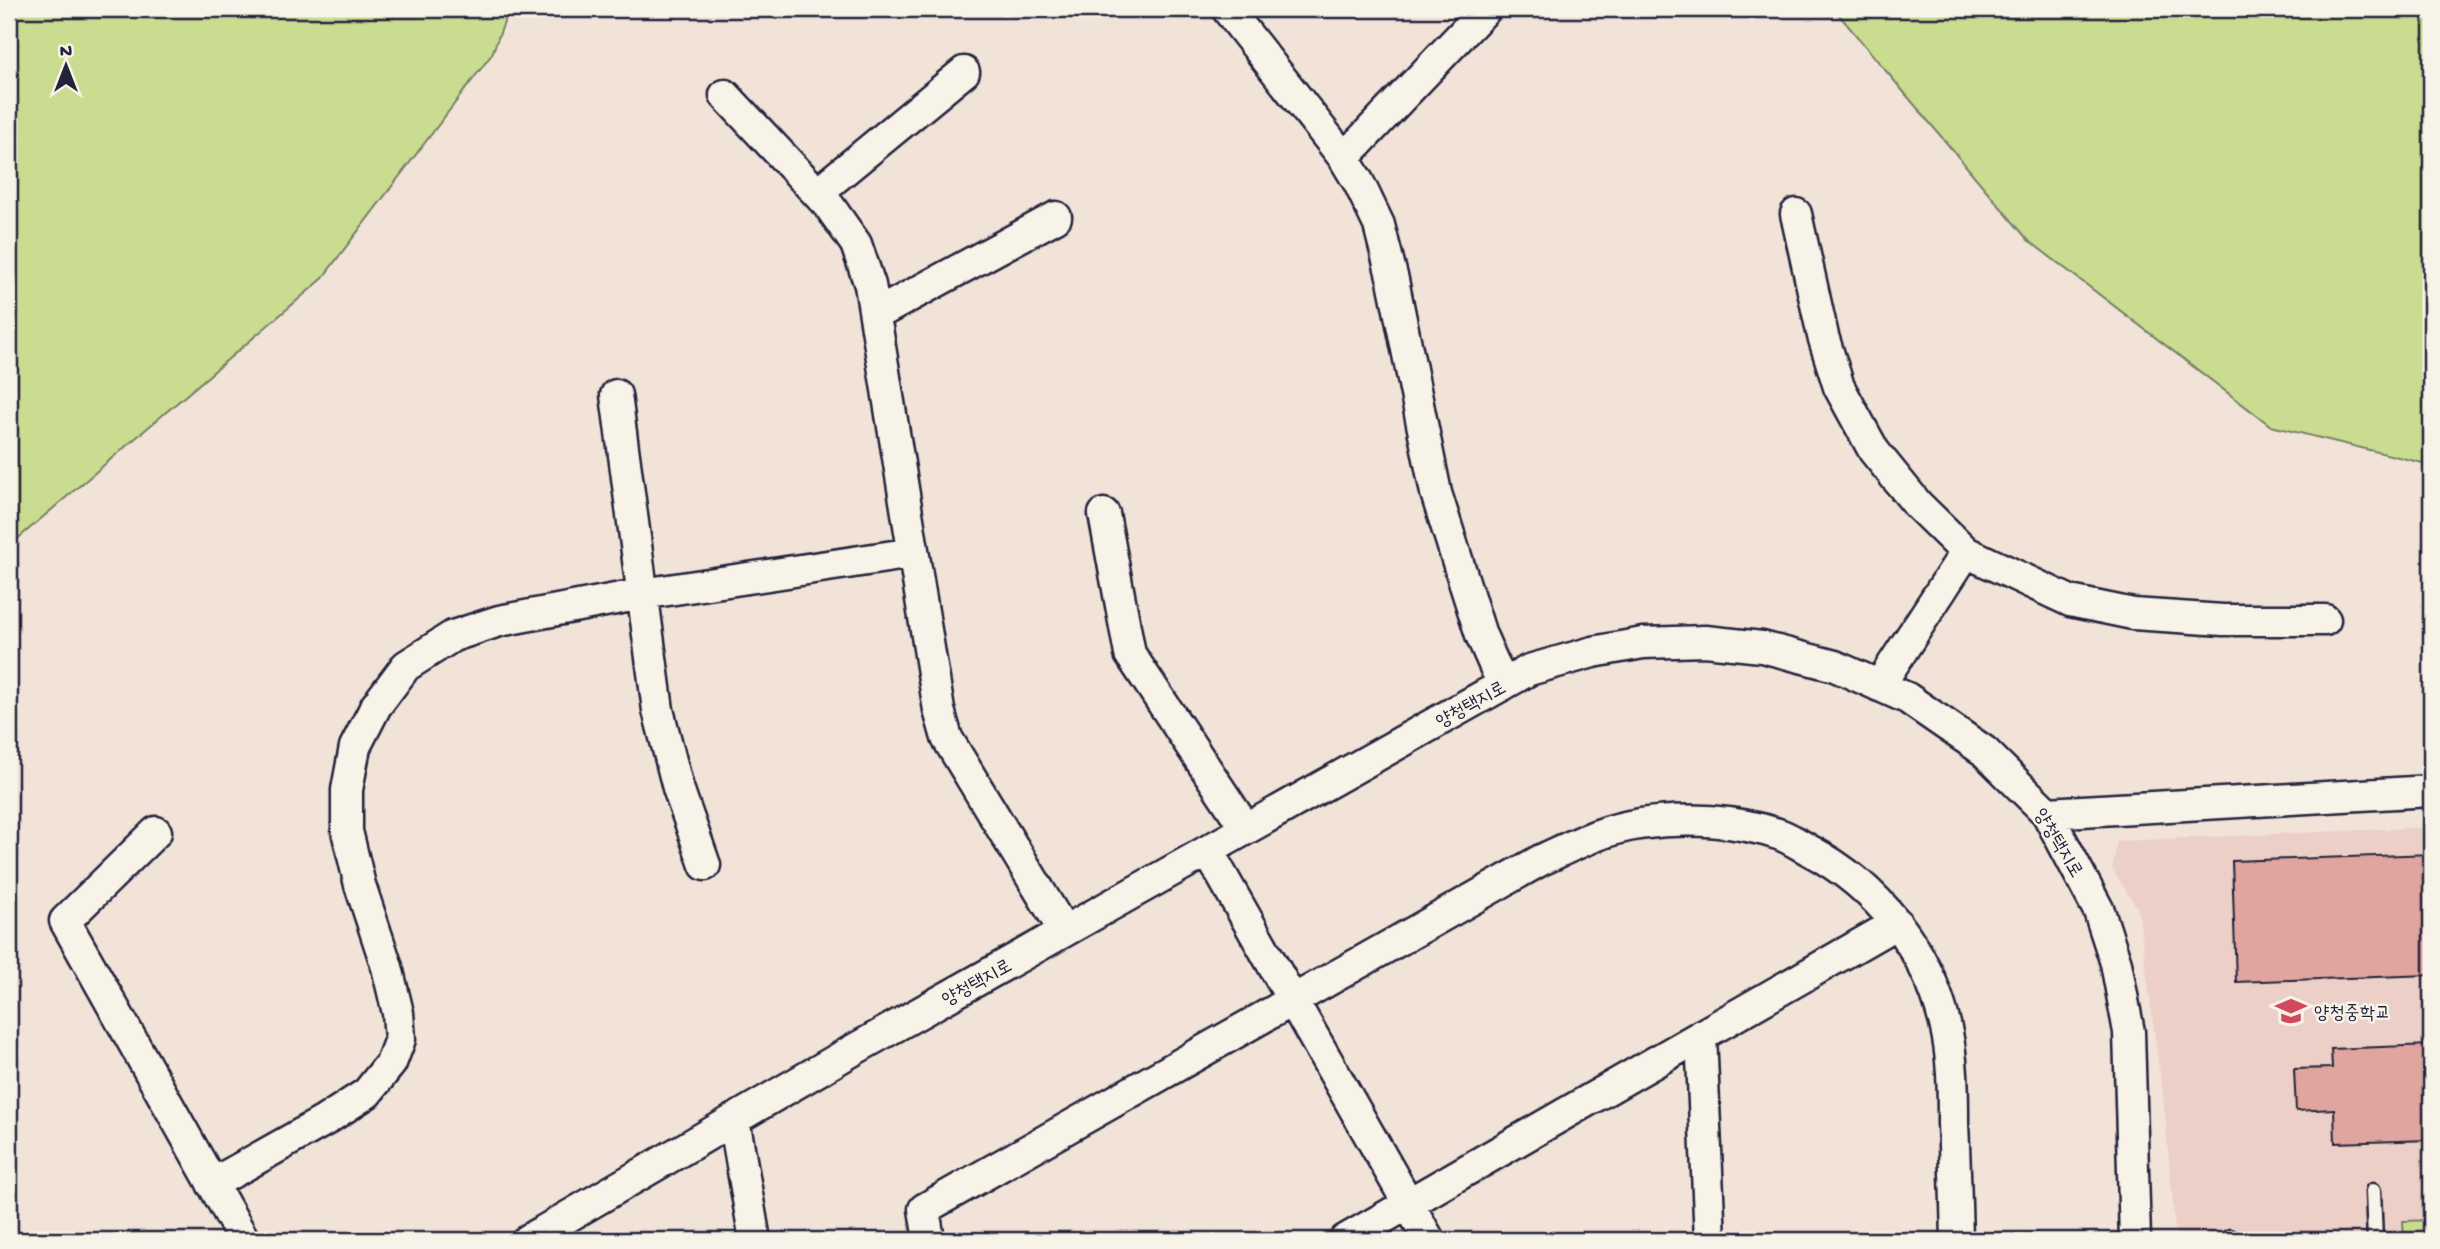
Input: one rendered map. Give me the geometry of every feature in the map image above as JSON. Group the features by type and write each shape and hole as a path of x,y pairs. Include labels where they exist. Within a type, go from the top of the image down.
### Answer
{"street":[{"path":"1227,9 1344,158 1379,225 1393,280 1436,493 1481,635 1503,685"},
{"path":"1344,158 1486,9"},
{"path":"817,193 964,72"},
{"path":"725,95 817,193 856,244 870,285 939,710 947,737 1064,931"},
{"path":"1796,214 1823,337 1839,387 1874,451 1918,505 1966,552 2070,601 2133,614 2224,620 2325,620"},
{"path":"875,315 1056,217"},
{"path":"616,395 658,710 678,788 705,865"},
{"path":"1104,514 1129,654 1246,829"},
{"path":"1879,686 1966,552"},
{"path":"212,1184 324,1121 367,1093 391,1063 400,1039 398,1013 387,967 360,885 347,831 347,790 355,747 376,706 406,666 453,636 499,621 642,594 913,553"},
{"name":"양청택지로","path":"528,1240 1064,931 1529,670 1593,652 1643,643 1705,641 1762,647 1835,666 1907,698 1984,751 2047,813 2099,911 2116,963 2129,1032 2135,1240"},
{"path":"2047,813 2431,790"},
{"path":"929,1240 924,1209 1541,860 1596,834 1638,824 1685,820 1733,824 1782,836 1828,860 1865,887 1897,923 1913,946 1933,985 1945,1025 1952,1077 1957,1240"},
{"path":"156,832 65,921 244,1240"},
{"path":"1209,850 1429,1240"},
{"path":"1345,1240 1897,923"},
{"path":"1701,1035 1710,1240"},
{"path":"734,1119 755,1240"}],"lane":[{"path":"2373,1191 2375,1240"}],"shaded area":[{"name":"양청중학교","path":"2431,827 2431,1240 2176,1240 2165,1114 2138,909 2112,869 2117,841"}],"green space":[{"path":"9,9 509,9 492,54 321,280 9,546"},
{"path":"1834,9 2431,9 2431,465 2271,426 2028,240"},
{"path":"2431,1220 2431,1240 2404,1240 2403,1221"}],"building":[{"path":"2431,854 2431,975 2236,982 2232,861"},
{"path":"2431,1045 2431,1140 2335,1143 2334,1109 2296,1111 2294,1069 2332,1068 2331,1049"}],"place":[{"name":"양청중학교","path":"2291,1011"}]}
